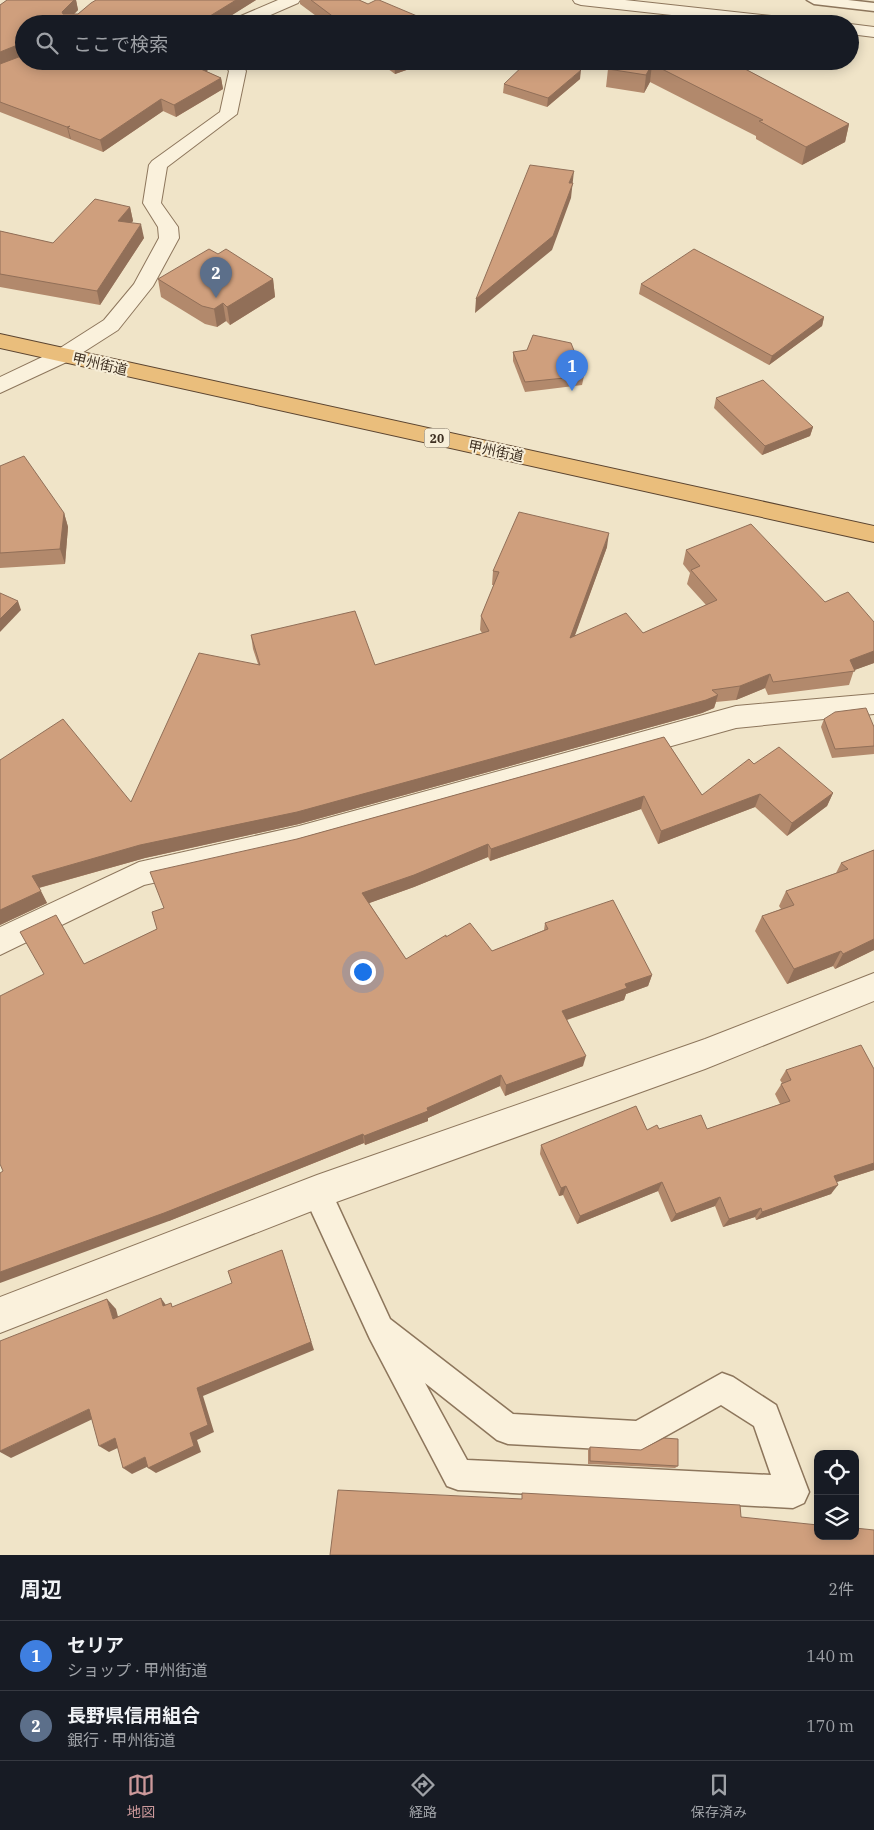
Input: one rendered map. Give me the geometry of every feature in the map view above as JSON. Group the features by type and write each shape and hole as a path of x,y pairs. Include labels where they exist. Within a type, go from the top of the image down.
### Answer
{"highway":[{"name":"甲州街道","path":"0,341 874,534"}],"street":[{"path":"256,15 292,0"},
{"path":"581,0 717,15"},
{"path":"859,30 874,32"},
{"path":"0,386 64,355 112,324 143,286 169,238 168,227 152,204 158,166 228,114 237,70"},
{"path":"0,942 138,874 299,838 736,717 874,704"},
{"path":"0,1315 317,1192 705,1054 874,988"}],"lane":[{"path":"814,0 874,7"},
{"path":"317,1192 380,1329 458,1475 793,1492 765,1416 722,1388 639,1436 508,1429 380,1329"}],"building":[{"path":"7,0 74,0 62,12 63,14 78,14 96,0 236,0 212,15 15,15 15,46 0,52 0,5"},
{"path":"311,0 359,0 368,4 379,0 415,15 331,15"},
{"path":"15,58 15,70 203,70 221,78 174,105 161,99 100,140 68,128 70,126 67,127 0,102 0,64"},
{"path":"519,70 581,70 548,98 504,84"},
{"path":"614,70 649,70 646,75"},
{"path":"664,70 747,70 849,124 806,147 759,121 763,120"},
{"path":"530,165 574,171 569,183 573,183 553,236 476,299"},
{"path":"95,199 130,207 118,221 141,224 97,291 0,274 0,231 53,243"},
{"path":"209,249 218,254 226,249 273,279 227,307 223,303 214,309 202,306 158,279"},
{"path":"694,249 824,317 772,356 641,284"},
{"path":"533,335 571,343 584,376 525,382 513,352 527,350"},
{"path":"763,380 813,427 765,446 716,398"},
{"path":"24,456 64,513 60,549 0,553 0,466"},
{"path":"519,512 609,533 570,638 626,613 643,633 717,600 691,570 700,566 686,550 751,524 825,602 848,592 874,622 874,651 850,660 855,671 773,682 770,674 740,686 712,690 718,695 706,700 297,812 140,845 32,876 41,891 0,910 0,760 63,719 131,802 199,653 260,665 251,635 355,611 375,665 489,631 481,616 499,572 493,571"},
{"path":"0,593 18,601 0,619"},
{"path":"866,708 874,727 874,746 835,749 824,719 835,712"},
{"path":"664,737 702,795 749,759 754,764 779,747 833,793 792,823 760,794 661,831 644,796 491,849 488,844 414,875 362,893 406,959 470,923 492,951 548,929 545,923 613,900 652,975 625,984 627,988 562,1011 586,1056 506,1085 501,1075 427,1108 428,1111 364,1136 363,1134 164,1213 0,1272 0,1173 3,1171 0,1164 0,996 44,974 20,932 56,915 84,964 157,929 152,912 164,908 150,872 297,839"},
{"path":"874,850 874,939 843,954 841,951 794,969 762,916 794,905 786,891 848,869 841,863"},
{"path":"861,1045 874,1069 874,1163 834,1176 838,1185 762,1212 761,1208 729,1219 720,1197 676,1214 662,1182 580,1216 566,1186 561,1188 541,1145 636,1106 647,1130 657,1125 659,1129 701,1115 707,1129 790,1101 781,1084 791,1080 786,1070"},
{"path":"282,1250 311,1342 197,1388 208,1425 190,1433 194,1446 148,1468 145,1457 123,1468 115,1438 99,1446 89,1409 0,1451 0,1341 107,1299 113,1319 161,1298 163,1306 171,1303 172,1307 232,1283 228,1271"},
{"path":"664,1438 678,1439 678,1466 590,1461 590,1447 641,1450"},
{"path":"338,1490 522,1499 522,1493 740,1505 741,1517 814,1525 814,1540 859,1540 859,1528 874,1530 874,1555 330,1555"}],"place":[{"name":"長野県信用組合","path":"216,298"},
{"name":"セリア","path":"572,391"}]}
